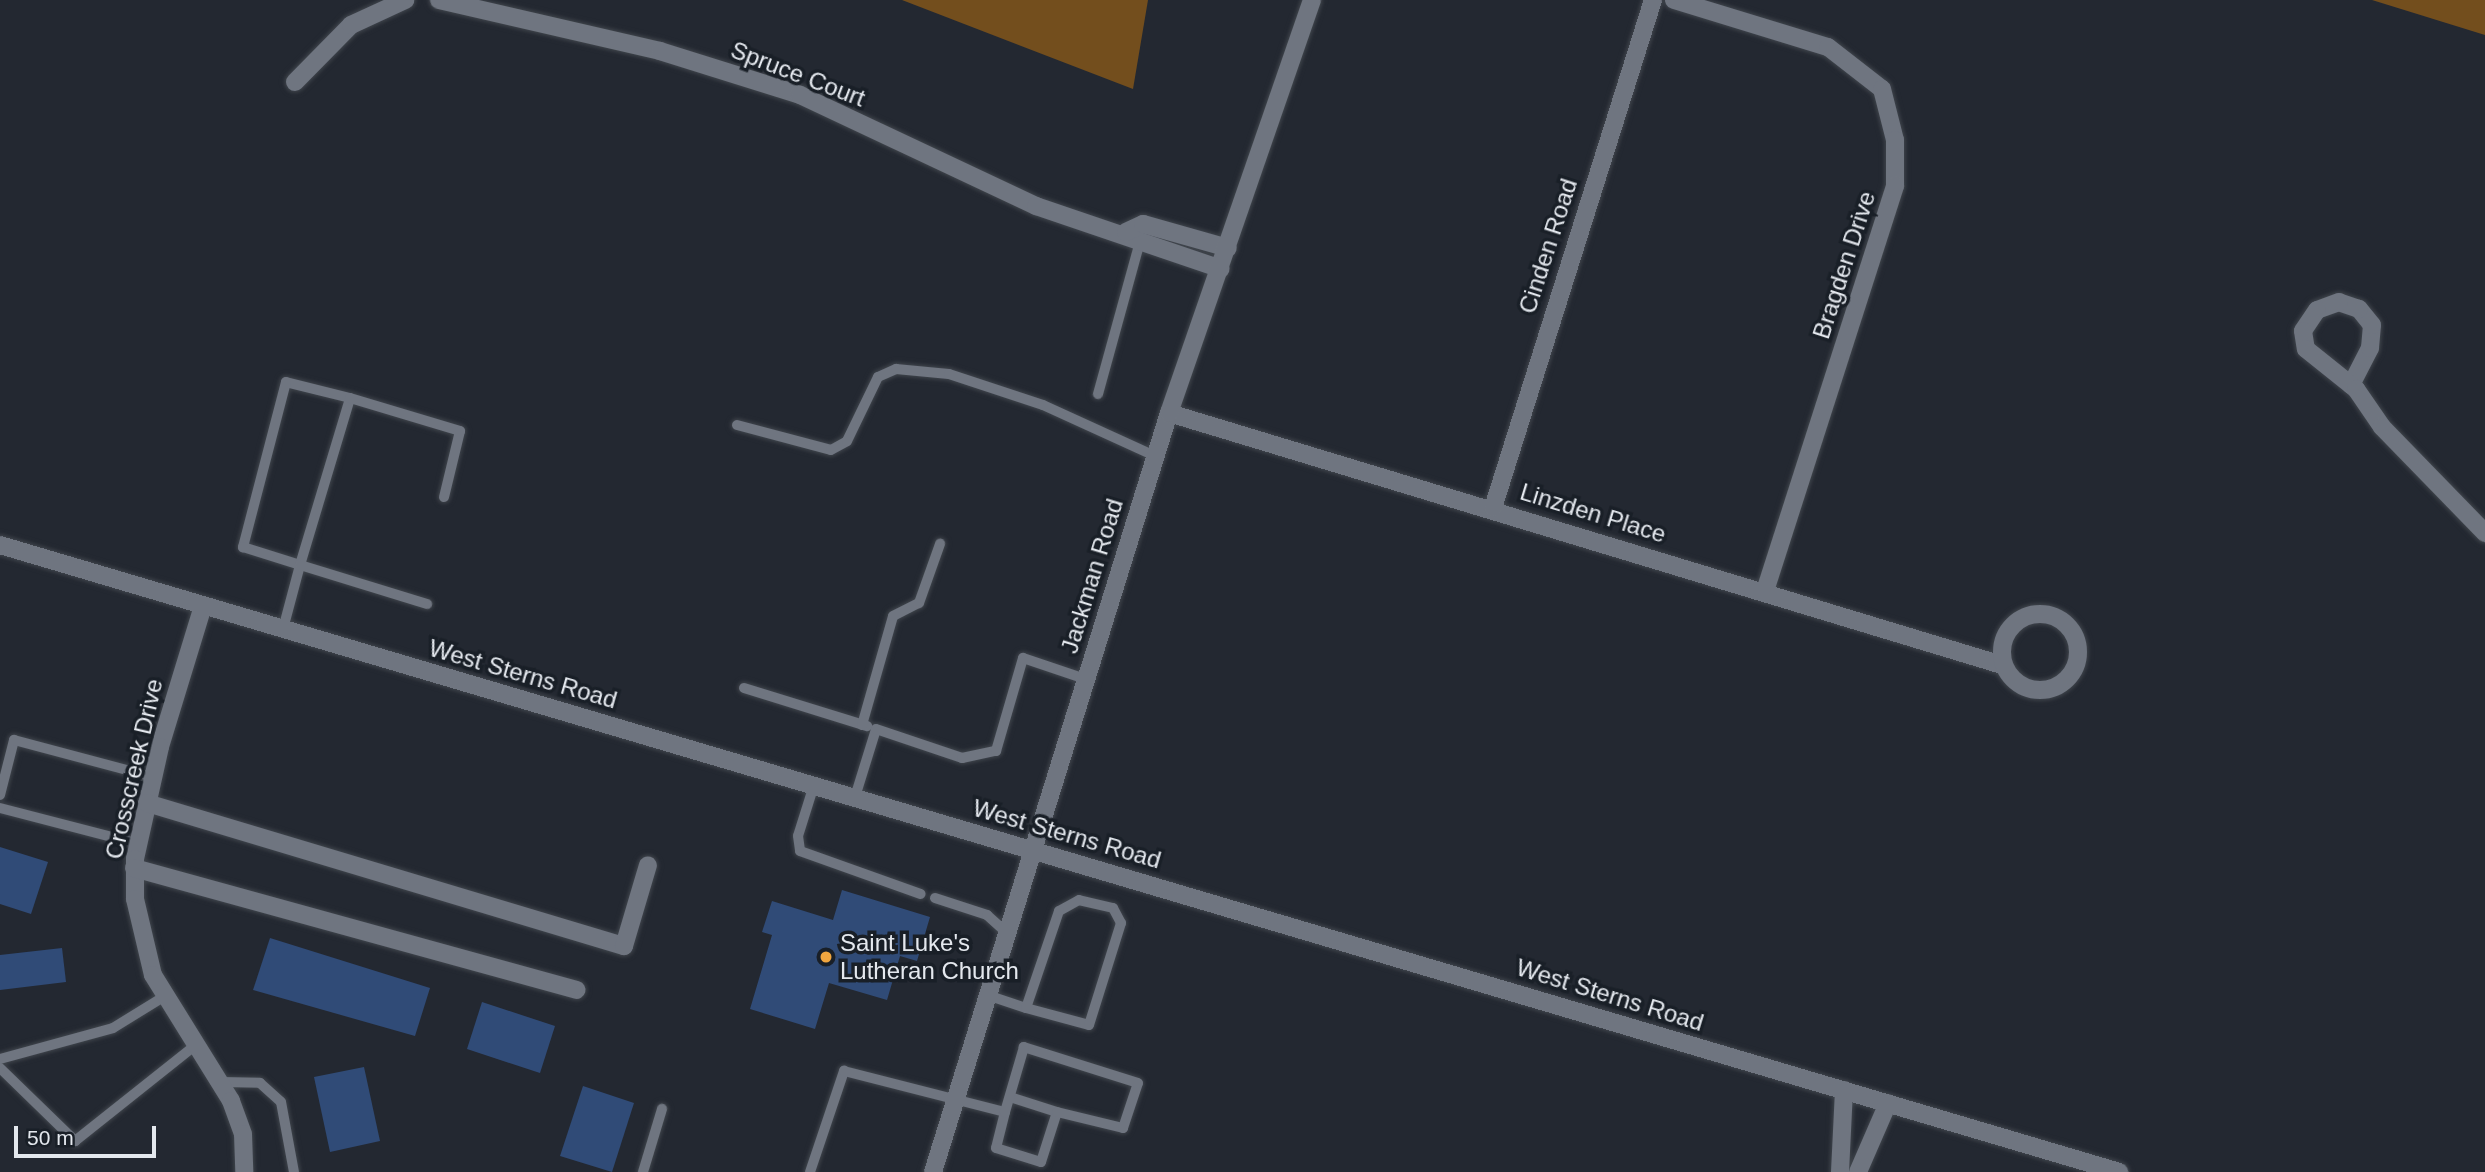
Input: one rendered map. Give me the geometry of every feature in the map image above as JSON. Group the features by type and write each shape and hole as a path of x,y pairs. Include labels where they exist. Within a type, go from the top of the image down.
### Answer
{"street":[{"path":"295,82 351,25 405,0"},
{"name":"Spruce Court","path":"439,0 660,51 800,95 1035,206 1126,232 1139,245 1221,269"},
{"name":"Jackman Road","path":"933,1172 1031,849 1169,413 1312,0"},
{"name":"Cinden Road","path":"1493,508 1653,0"},
{"name":"Bragden Drive","path":"1674,0 1828,47 1882,89 1895,140 1895,186 1765,592"},
{"name":"Spruce Court","path":"1126,232 1143,225 1228,248"},
{"path":"2351,385 2370,348 2372,325 2358,309 2339,302 2317,310 2303,331 2306,349 2351,385 2382,427 2483,526"},
{"name":"Linzden Place","path":"1169,413 1493,508 2002,665"},
{"name":"West Sterns Road","path":"0,545 2119,1172"},
{"name":"Crosscreek Drive","path":"203,606 153,777 134,868 141,933 165,996 221,1082 243,1134 244,1172"},
{"path":"2033,616 2058,619 2074,632 2077,664 2060,685 2031,687 2002,665 2011,625 2033,616"},
{"path":"147,803 624,946 648,864"},
{"path":"134,868 577,990"},
{"path":"1840,1172 1844,1090"},
{"path":"1858,1172 1888,1103"}],"lane":[{"path":"1098,394 1139,245"},
{"path":"737,425 831,450 847,441 878,377 896,369 948,374 1032,401 1156,456"},
{"path":"427,604 243,547 286,382 460,431 444,497"},
{"path":"283,629 349,398"},
{"path":"862,725 893,616 919,603 940,544"},
{"path":"744,688 962,758 996,751 1023,657 1085,679"},
{"path":"855,797 876,729"},
{"path":"0,795 14,740 153,777"},
{"path":"814,785 798,835 800,851 920,894"},
{"path":"0,807 139,844"},
{"path":"935,898 987,915 1006,932"},
{"path":"987,995 1026,1007 1089,1025 1121,923 1113,908 1079,900 1059,911 1026,1007"},
{"path":"0,1059 113,1028 165,996"},
{"path":"0,1068 75,1141 197,1044"},
{"path":"1010,1097 1057,1112 1124,1128 1138,1083 1024,1047 1010,1097 996,1148 1041,1162 1057,1112"},
{"path":"810,1172 839,1073 956,1097 1006,1112"},
{"path":"221,1082 260,1083 281,1102 294,1172"},
{"path":"643,1172 662,1109"}],"shaded area":[{"path":"902,0 1148,0 1133,89"},
{"path":"2372,0 2485,0 2485,35"}],"building":[{"path":"0,847 48,862 31,914 0,904"},
{"name":"Saint Luke's Lutheran Church","path":"842,890 930,917 917,961 900,956 887,1000 829,983 815,1029 750,1009 772,935 762,932 772,901 833,920"},
{"path":"270,938 430,988 415,1036 253,990"},
{"path":"62,948 66,982 0,990 0,955"},
{"path":"482,1002 555,1026 540,1073 467,1049"},
{"path":"364,1067 380,1141 330,1152 314,1077"},
{"path":"583,1086 634,1103 612,1172 560,1156"}],"place":[{"name":"Saint Luke's Lutheran Church","path":"826,957"}]}
